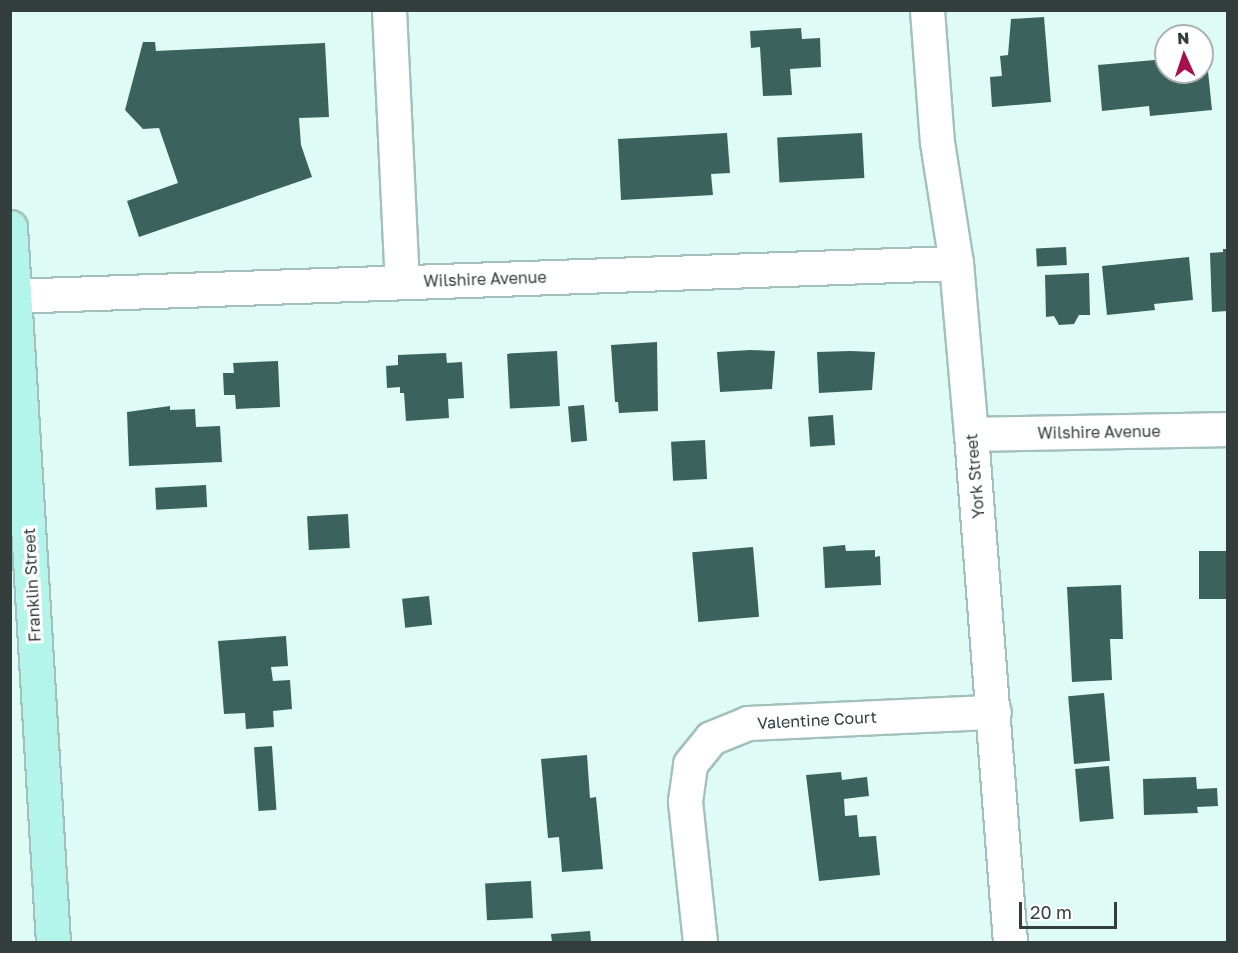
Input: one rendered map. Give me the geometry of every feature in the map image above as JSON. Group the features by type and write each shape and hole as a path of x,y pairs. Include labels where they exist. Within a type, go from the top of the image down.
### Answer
{"main road":[{"name":"Franklin Street","path":"10,227 53,942"}],"street":[{"path":"389,10 402,282"},
{"name":"York Street","path":"927,10 937,142 956,263 994,712 1010,942"},
{"name":"Wilshire Avenue","path":"13,295 956,263"},
{"name":"Wilshire Avenue","path":"971,434 1227,429"},
{"name":"Valentine Court","path":"700,942 686,801 690,764 711,738 748,723 994,712"}],"building":[{"path":"1044,17 1051,102 992,107 990,77 1002,76 1000,56 1008,55 1011,19"},
{"path":"801,28 802,39 820,38 821,67 790,69 792,95 763,96 760,47 751,48 750,31"},
{"path":"143,42 155,42 156,51 325,43 329,117 299,118 301,145 312,177 139,237 127,201 178,183 159,128 143,129 125,110"},
{"path":"1154,60 1154,84 1209,84 1212,110 1150,116 1149,106 1102,111 1098,65"},
{"path":"727,133 730,173 711,174 713,195 621,200 618,139"},
{"path":"862,133 864,178 779,182 777,137"},
{"path":"1066,247 1067,265 1037,267 1036,249"},
{"path":"1223,249 1228,249 1228,311 1212,312 1210,253 1223,252"},
{"path":"1189,257 1193,300 1154,304 1155,310 1107,315 1102,266"},
{"path":"1089,273 1090,315 1079,315 1074,324 1059,325 1054,316 1046,317 1045,275"},
{"path":"657,342 658,411 619,413 618,402 615,402 611,345"},
{"path":"557,351 560,406 510,409 507,354"},
{"path":"775,351 772,389 720,392 717,352"},
{"path":"817,352 875,352 872,390 819,393"},
{"path":"446,353 447,363 462,362 464,398 448,399 449,418 406,421 404,393 400,393 400,387 387,388 386,366 398,365 398,355"},
{"path":"278,361 280,407 236,409 235,395 224,395 223,373 234,373 233,363"},
{"path":"584,405 587,441 571,442 568,406"},
{"path":"170,406 170,410 195,409 196,427 220,426 222,462 129,466 127,412"},
{"path":"833,415 835,445 810,447 808,417"},
{"path":"705,440 707,479 673,481 671,442"},
{"path":"206,485 207,507 156,510 155,488"},
{"path":"348,514 350,548 309,550 307,516"},
{"path":"845,545 846,551 875,550 875,557 880,556 881,585 825,588 823,547"},
{"path":"753,547 759,617 698,622 692,552"},
{"path":"1199,551 1228,551 1228,599 1199,599"},
{"path":"1121,585 1123,639 1110,639 1112,680 1072,682 1067,587"},
{"path":"429,596 432,625 405,628 402,599"},
{"path":"286,636 288,666 271,667 273,681 290,680 292,709 273,711 274,727 246,729 245,713 224,714 218,641"},
{"path":"1104,693 1110,761 1074,764 1068,696"},
{"path":"272,746 276,810 259,811 254,747"},
{"path":"587,755 590,798 596,797 603,869 562,872 559,837 548,838 541,759"},
{"path":"1109,766 1114,819 1080,822 1075,769"},
{"path":"841,772 842,780 867,777 869,796 844,799 845,816 857,815 859,837 876,836 880,875 819,881 806,775"},
{"path":"1196,777 1197,789 1217,788 1218,806 1197,807 1198,813 1144,815 1143,779"},
{"path":"531,881 533,918 487,920 485,883"},
{"path":"590,931 591,942 552,942 551,934"}]}
